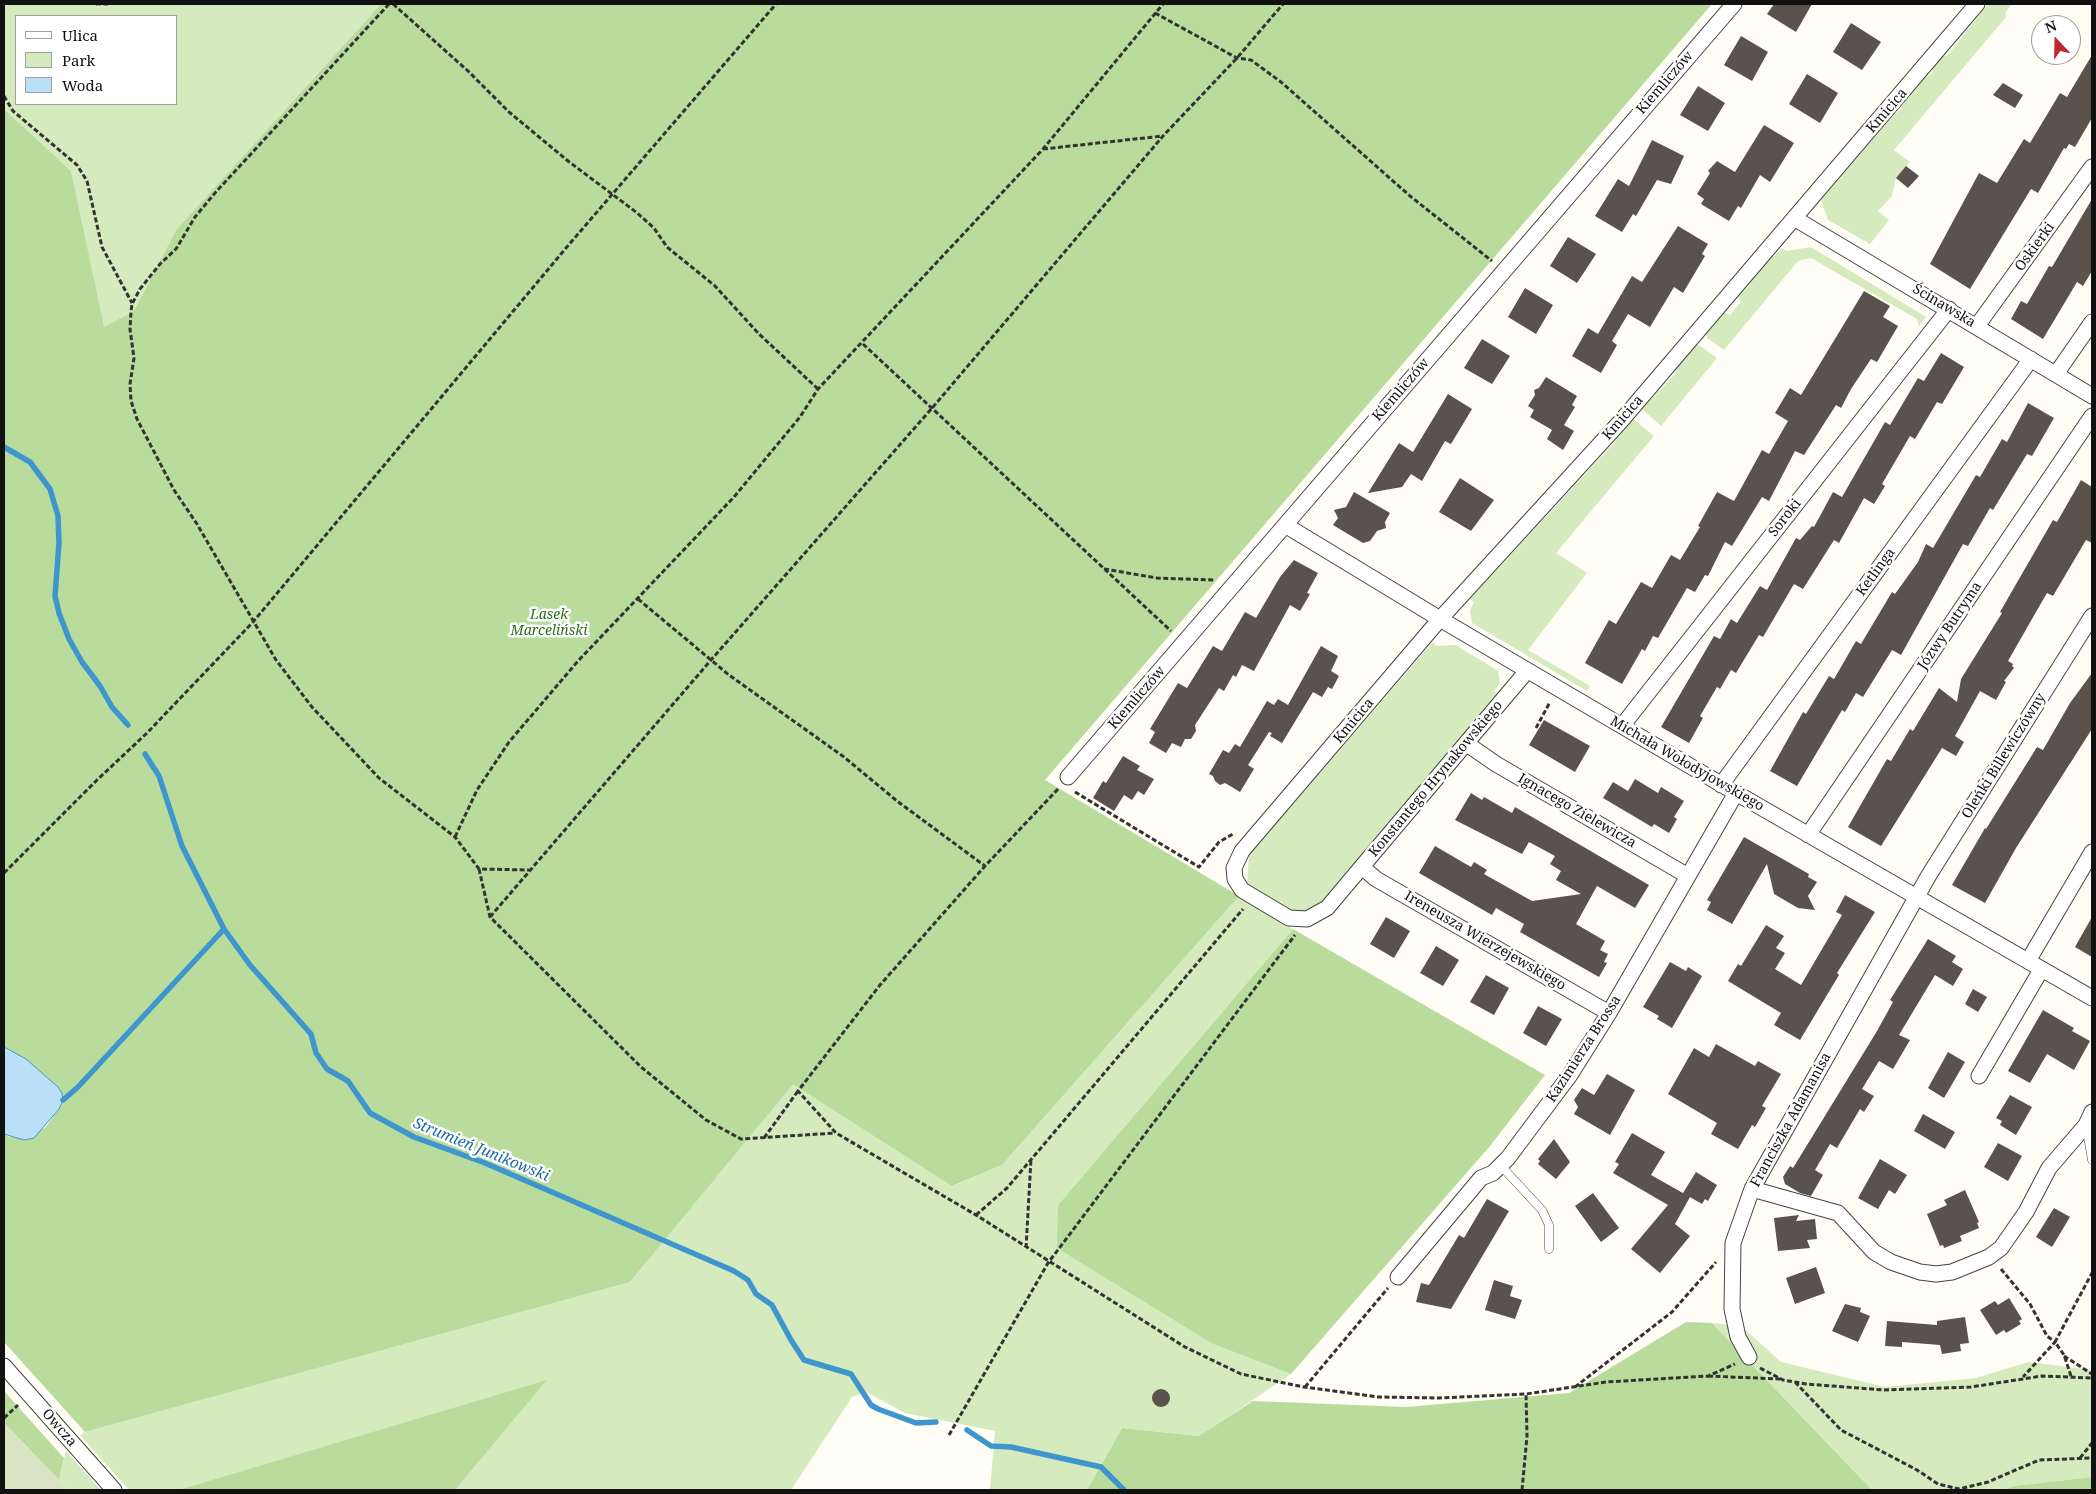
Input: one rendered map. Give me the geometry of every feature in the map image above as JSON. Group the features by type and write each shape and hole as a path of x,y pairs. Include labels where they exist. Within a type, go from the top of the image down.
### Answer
{"street":[{"name":"Kiemliczów","path":"1067,782 1285,525 1734,4"},
{"name":"Kmicica","path":"1345,888 1318,915 1297,920 1289,918 1242,890 1235,879 1234,868 1237,858 1440,620 1603,441 1977,4"},
{"name":"Oskierki","path":"1977,326 2092,167"},
{"name":"Ścinawska","path":"1794,218 2092,396"},
{"name":"Soroki","path":"1622,726 1949,309"},
{"path":"2056,374 2092,322"},
{"name":"Ketlinga","path":"1721,785 2031,359"},
{"name":"Józwy Butryma","path":"1808,835 2092,416"},
{"name":"Michała Wołodyjowskiego","path":"1285,525 1440,620 1721,785 2092,998"},
{"name":"Oleńki Billewiczówny","path":"1916,898 2092,616"},
{"name":"Konstantego Hrynakowskiego","path":"1345,888 1527,671"},
{"name":"Ignacego Zielewicza","path":"1467,744 1496,764 1688,876"},
{"name":"Kazimierza Brossa","path":"1398,1277 1480,1178 1493,1173 1501,1166 1570,1075 1609,1013 1736,793"},
{"path":"1979,1076 2092,852"},
{"name":"Ireneusza Wierzejewskiego","path":"1362,867 1376,879 1609,1013"},
{"name":"Franciszka Adamanisa","path":"1749,1357 1742,1346 1735,1328 1732,1293 1733,1243 1752,1189 1916,898"},
{"path":"1752,1189 1838,1213 1874,1252 1905,1268 1936,1274 1952,1272 1989,1257 2001,1248 2026,1212 2049,1168 2089,1118"},
{"name":"Owcza","path":"4,1366 114,1490"}],"lane":[{"path":"2089,1118 2092,1160"},
{"path":"1501,1166 1542,1210 1549,1225 1549,1249"}],"path":[{"path":"96,4 108,4"},
{"path":"132,304 160,264 176,249 195,217 215,193 391,4 461,65 509,112 612,196 620,198 654,228 667,247 715,286 759,334 818,390"},
{"path":"4,873 96,780 147,733 253,622 566,248 776,4"},
{"path":"455,838 477,790 509,742 578,661 734,497 800,417 818,390 863,344 1043,149 1163,4"},
{"path":"490,917 711,660 933,407 1163,136 1237,58 1283,4"},
{"path":"1156,13 1237,58 1251,60 1281,82 1410,196 1497,265"},
{"path":"4,96 13,111 77,165 87,181 94,203 102,247 117,272 132,304 130,329 134,358 130,392 137,419 174,490 197,524 276,660 312,707 379,778 455,838 479,869 490,917 641,1067 706,1120 740,1139 836,1133"},
{"path":"1043,149 1163,136"},
{"path":"863,344 933,407 1174,634"},
{"path":"1104,569 1157,578 1222,580"},
{"path":"638,599 728,676 844,757 897,801 985,866"},
{"path":"1536,728 1551,700"},
{"path":"764,1138 880,985 985,866 1058,789 1067,782"},
{"path":"1076,793 1199,867 1218,842 1240,831"},
{"path":"479,869 529,870"},
{"path":"976,1215 1007,1188 1244,908"},
{"path":"949,1435 1048,1263 1298,932"},
{"path":"798,1091 836,1133 976,1215 1048,1263 1185,1347 1241,1374 1304,1387 1379,1397 1439,1398 1526,1394 1606,1382 1708,1376 1783,1380 1831,1387 1884,1390 1971,1387 2022,1378 2071,1376 2092,1378"},
{"path":"1026,1249 1032,1159"},
{"path":"1574,1387 1672,1312 1733,1243"},
{"path":"1989,1257 2008,1276 2030,1304 2047,1336 2055,1342 2064,1355 2071,1376"},
{"path":"2022,1378 2055,1342 2092,1273"},
{"path":"1304,1387 1398,1277"},
{"path":"2064,1355 2092,1374"},
{"path":"1708,1376 1749,1357 1765,1372 1783,1380"},
{"path":"1794,1382 1841,1430 1917,1470 1938,1484 1959,1489 1988,1482 2039,1460 2092,1458"},
{"path":"1522,1490 1527,1436 1526,1394"},
{"path":"2079,1459 2092,1443"}],"green space":[{"path":"4,4 93,4 99,7 103,4 381,4 176,230 134,311 103,328 71,171 4,109"},
{"name":"Lasek Marceliński","path":"381,4 1712,4 1045,780 1239,896 1002,1165 952,1186 793,1084 630,1282 85,1432 4,1342 4,1134 10,1137 45,1128 58,1110 58,1087 26,1059 4,1047 4,109 71,171 104,327 134,311 176,230"},
{"path":"1988,4 2012,4 2005,13 2006,17 1894,150 1910,162 1896,178 1892,196 1878,211 1889,220 1870,244 1828,220 1821,200 1902,108 1902,105 1925,78 1933,72 1933,69 1943,56 1947,56"},
{"path":"1811,247 1926,317 1919,326 1917,319 1811,258 1798,261 1724,350 1707,338 1706,334 1724,312 1730,315 1741,302 1738,296 1751,284 1751,281 1771,257 1775,256 1782,248 1786,251"},
{"path":"1696,345 1699,345 1717,358 1661,426 1642,409 1676,373 1677,367"},
{"path":"1633,419 1654,436 1556,553 1587,573 1528,650 1590,686 1587,691 1472,623 1470,611 1474,602 1470,599 1612,445"},
{"path":"1433,642 1436,646 1456,645 1498,671 1500,683 1494,691 1498,694 1319,906 1302,913 1290,911 1247,885 1249,855"},
{"path":"1239,896 1293,929 1058,1205 1213,1344 1291,1374 1200,1436 1122,1428 1087,1490 990,1490 995,1431 905,1413 866,1392 852,1397 791,1490 455,1490 546,1381 178,1490 129,1490 80,1435 85,1432 630,1282 793,1083 953,1186 1002,1165"},
{"path":"1293,929 1545,1075 1490,1146 1291,1374 1213,1344 1057,1248 1058,1205"},
{"path":"1686,1322 1712,1323 1872,1490 1087,1490 1122,1428 1199,1436 1253,1401 1406,1407 1569,1393"},
{"path":"1712,1323 1741,1326 1781,1362 1885,1387 1976,1378 2028,1362 2092,1370 2092,1477 2014,1486 2003,1490 1872,1490"},
{"path":"547,1380 455,1490 178,1490"},
{"path":"4,1391 64,1458 59,1480 4,1423"},
{"path":"4,1423 59,1480 68,1490 4,1490"},
{"path":"66,1451 101,1490 68,1490 59,1480"},
{"path":"2092,1477 2092,1490 2003,1490 2014,1486"}],"water":[{"path":"4,1047 26,1059 58,1087 62,1093 63,1100 59,1109 34,1138 24,1140 4,1134"}],"building":[{"path":"1774,4 1812,4 1796,32 1767,14"},
{"path":"1851,23 1881,42 1862,70 1833,52"},
{"path":"1741,36 1768,52 1752,81 1724,65"},
{"path":"2092,55 2092,118 2075,147 2069,144 2066,149 2064,148 2038,193 2031,189 1970,289 1930,264 1979,173 1997,183 2024,139 2030,143 2060,93 2067,97"},
{"path":"1807,74 1838,93 1820,123 1789,104"},
{"path":"2003,83 2023,95 2015,108 1993,95"},
{"path":"1698,86 1725,103 1708,131 1680,115"},
{"path":"1764,125 1794,143 1770,182 1760,175 1741,208 1738,206 1729,221 1701,204 1704,199 1697,194 1710,173 1708,171 1717,161 1735,172"},
{"path":"1652,140 1684,156 1671,184 1657,180 1636,216 1633,214 1622,232 1595,216 1618,179 1629,186"},
{"path":"1906,166 1919,176 1908,188 1896,178"},
{"path":"2092,199 2092,271 2083,286 2077,282 2043,339 2011,319 2021,301 2027,304 2049,266 2052,267"},
{"path":"1678,226 1708,244 1702,254 1705,256 1683,293 1674,287 1650,327 1628,314 1612,341 1617,345 1601,373 1572,356 1588,328 1598,334 1632,276 1642,282"},
{"path":"1568,237 1596,254 1577,283 1550,266"},
{"path":"1525,288 1553,305 1536,334 1508,317"},
{"path":"1864,291 1890,306 1883,317 1898,326 1877,362 1871,359 1841,408 1836,405 1804,455 1795,451 1769,501 1762,497 1732,546 1725,542 1708,576 1705,575 1695,592 1687,588 1658,638 1653,636 1645,651 1642,649 1622,684 1585,663 1609,620 1616,624 1641,582 1652,588 1671,555 1680,560 1700,527 1698,526 1717,492 1734,501 1762,450 1769,454 1788,421 1775,413 1790,388 1801,395"},
{"path":"1482,339 1510,356 1492,384 1464,368"},
{"path":"1941,353 1964,367 1942,404 1937,402 1915,439 1910,436 1882,484 1885,486 1874,504 1864,498 1839,543 1834,540 1803,589 1794,584 1763,637 1759,635 1736,673 1731,670 1720,689 1717,687 1700,716 1703,718 1689,743 1661,727 1714,636 1720,639 1731,619 1737,623 1760,586 1767,590 1796,538 1800,540 1812,526 1814,527 1833,492 1842,497 1885,422 1890,425 1918,378 1924,381"},
{"path":"1546,377 1577,396 1572,405 1575,407 1564,425 1574,431 1563,450 1547,439 1552,430 1530,417 1534,410 1528,406 1535,395 1534,390 1539,388"},
{"path":"1448,394 1472,409 1451,444 1445,441 1422,481 1411,474 1402,487 1368,493 1399,443 1413,452"},
{"path":"2028,403 2054,418 2032,456 2027,454 1993,510 1990,508 1968,546 1963,544 1901,655 1892,650 1863,697 1856,693 1845,712 1842,710 1797,786 1770,771 1803,712 1806,714 1829,676 1834,679 1856,641 1861,644 1892,592 1895,594 1918,562 1926,544 1933,548 1976,475 1980,477 2002,439 2007,442"},
{"path":"1460,478 1494,500 1471,531 1439,512"},
{"path":"2081,480 2092,487 2092,543 2086,540 2053,596 2047,593 2008,661 2013,664 2014,668 2004,681 2006,682 1996,700 1980,691 1955,736 1964,742 1956,756 1942,748 1881,846 1848,827 1887,759 1891,761 1910,729 1913,731 1939,688 1957,702 1961,679 2002,613 2000,612 2053,520 2057,522"},
{"path":"1354,492 1390,513 1385,522 1386,528 1377,531 1370,541 1363,543 1333,525 1338,518 1334,510 1346,507"},
{"path":"1294,560 1318,573 1307,593 1310,594 1300,611 1290,605 1254,671 1242,665 1236,677 1233,675 1224,691 1219,688 1195,725 1196,731 1191,739 1185,739 1181,747 1172,743 1166,753 1149,743 1155,732 1150,729 1178,683 1187,688 1213,646 1222,651 1245,612 1256,618 1280,577"},
{"path":"1321,646 1338,656 1331,671 1339,676 1332,689 1328,687 1322,697 1313,692 1282,743 1270,736 1272,733 1269,732 1248,765 1254,769 1240,792 1225,783 1220,785 1209,774 1223,750 1229,753 1235,744 1240,747 1267,701 1274,705 1278,699 1288,705"},
{"path":"2092,673 2092,729 2016,848 1985,903 1952,885 1985,828 2037,747 2043,750 2070,703"},
{"path":"1544,720 1590,746 1575,772 1529,745"},
{"path":"1123,756 1140,766 1137,770 1154,779 1144,795 1138,791 1132,800 1124,795 1114,811 1093,798 1103,781 1106,783"},
{"path":"1635,779 1658,793 1661,787 1684,801 1674,817 1677,819 1669,833 1654,824 1652,827 1603,798 1613,782 1628,791"},
{"path":"1471,793 1482,800 1484,797 1512,813 1515,807 1649,885 1635,908 1597,886 1576,924 1605,941 1600,950 1608,954 1604,962 1607,963 1599,977 1520,932 1524,924 1496,908 1492,915 1419,873 1435,846 1471,867 1474,862 1487,870 1484,874 1532,901 1581,894 1556,880 1561,871 1550,864 1555,856 1529,842 1522,854 1455,820"},
{"path":"1744,837 1809,874 1808,877 1817,882 1808,896 1815,910 1798,908 1774,894 1767,864 1732,924 1707,910 1711,902 1707,900"},
{"path":"1845,895 1875,912 1837,973 1839,975 1800,1040 1774,1025 1781,1013 1728,981 1738,964 1741,966 1766,925 1784,936 1776,948 1785,953 1775,969 1801,985 1842,915 1836,912"},
{"path":"1386,917 1410,931 1394,958 1370,944"},
{"path":"2092,917 2092,957 2075,947"},
{"path":"1928,939 1956,956 1952,962 1963,969 1953,986 1935,975 1899,1035 1910,1040 1893,1069 1879,1061 1862,1089 1874,1096 1864,1112 1860,1109 1837,1148 1830,1144 1815,1170 1823,1175 1811,1196 1800,1193 1785,1184 1783,1177 1790,1166 1793,1168 1877,1031 1893,1002 1890,1000"},
{"path":"1436,946 1459,960 1443,986 1420,973"},
{"path":"1670,962 1686,971 1688,967 1702,976 1672,1028 1657,1019 1659,1016 1643,1007"},
{"path":"1486,975 1509,988 1494,1015 1470,1002"},
{"path":"1973,989 1987,997 1978,1012 1965,1004"},
{"path":"1538,1006 1562,1019 1546,1046 1523,1033"},
{"path":"2043,1010 2074,1028 2072,1031 2090,1041 2074,1070 2047,1054 2030,1083 2008,1071"},
{"path":"1716,1044 1755,1066 1758,1061 1781,1074 1762,1106 1766,1108 1755,1127 1752,1125 1738,1149 1711,1134 1717,1123 1668,1094 1694,1048 1709,1057"},
{"path":"1948,1052 1965,1062 1944,1098 1928,1088"},
{"path":"1607,1074 1635,1090 1610,1135 1574,1114 1578,1107 1574,1100 1582,1088 1594,1095"},
{"path":"2010,1095 2032,1107 2016,1135 2000,1125 2002,1121 1996,1118"},
{"path":"1923,1114 1955,1132 1945,1149 1914,1131"},
{"path":"1632,1133 1665,1152 1651,1175 1690,1197 1675,1224 1690,1236 1660,1273 1631,1249 1668,1205 1613,1173 1619,1164 1615,1162"},
{"path":"1554,1139 1570,1162 1556,1179 1538,1164 1540,1161 1538,1159"},
{"path":"1998,1143 2022,1156 2008,1181 1984,1167"},
{"path":"1880,1159 1907,1175 1895,1194 1889,1190 1878,1209 1858,1198"},
{"path":"1696,1172 1717,1185 1708,1201 1705,1199 1702,1204 1683,1193"},
{"path":"1965,1190 1979,1222 1977,1223 1979,1228 1960,1236 1962,1241 1944,1248 1943,1245 1940,1246 1927,1214 1947,1205 1944,1200"},
{"path":"1593,1193 1619,1228 1601,1242 1575,1206"},
{"path":"1487,1199 1509,1211 1451,1309 1416,1302 1421,1283 1429,1285 1459,1235 1464,1238"},
{"path":"2054,1208 2070,1217 2052,1247 2036,1237"},
{"path":"1799,1215 1796,1221 1815,1219 1817,1239 1807,1240 1810,1248 1778,1251 1774,1218"},
{"path":"1816,1267 1825,1293 1795,1304 1786,1278"},
{"path":"1494,1280 1513,1286 1510,1296 1522,1300 1515,1319 1485,1310"},
{"path":"2009,1298 2022,1319 2019,1321 2021,1324 2006,1333 2004,1330 1996,1335 1980,1310 1995,1301 1998,1305"},
{"path":"1845,1304 1861,1308 1860,1312 1870,1316 1858,1342 1832,1331"},
{"path":"1965,1317 1969,1343 1960,1344 1961,1351 1942,1354 1940,1345 1902,1342 1902,1347 1885,1346 1887,1321 1937,1325 1937,1321"},
{"path":"1161,1389 1167,1392 1170,1398 1167,1404 1161,1407 1155,1404 1152,1398 1155,1392"}],"waterway":[{"name":"Strumień Junikowski","path":"4,447 30,462 50,489 58,516 59,543 55,596 59,613 69,639 82,662 100,686 112,707 128,725"},
{"name":"Strumień Junikowski","path":"145,754 159,776 182,846 224,929 250,965 311,1034 316,1053 327,1069 348,1081 370,1113 414,1137 485,1163 734,1271 748,1280 756,1294 772,1305 804,1360 851,1374 871,1405 878,1409 916,1423 936,1422"},
{"path":"63,1100 78,1087 224,929"},
{"name":"Strumień Junikowski","path":"967,1430 991,1446 1011,1447 1101,1467 1124,1490"}]}
